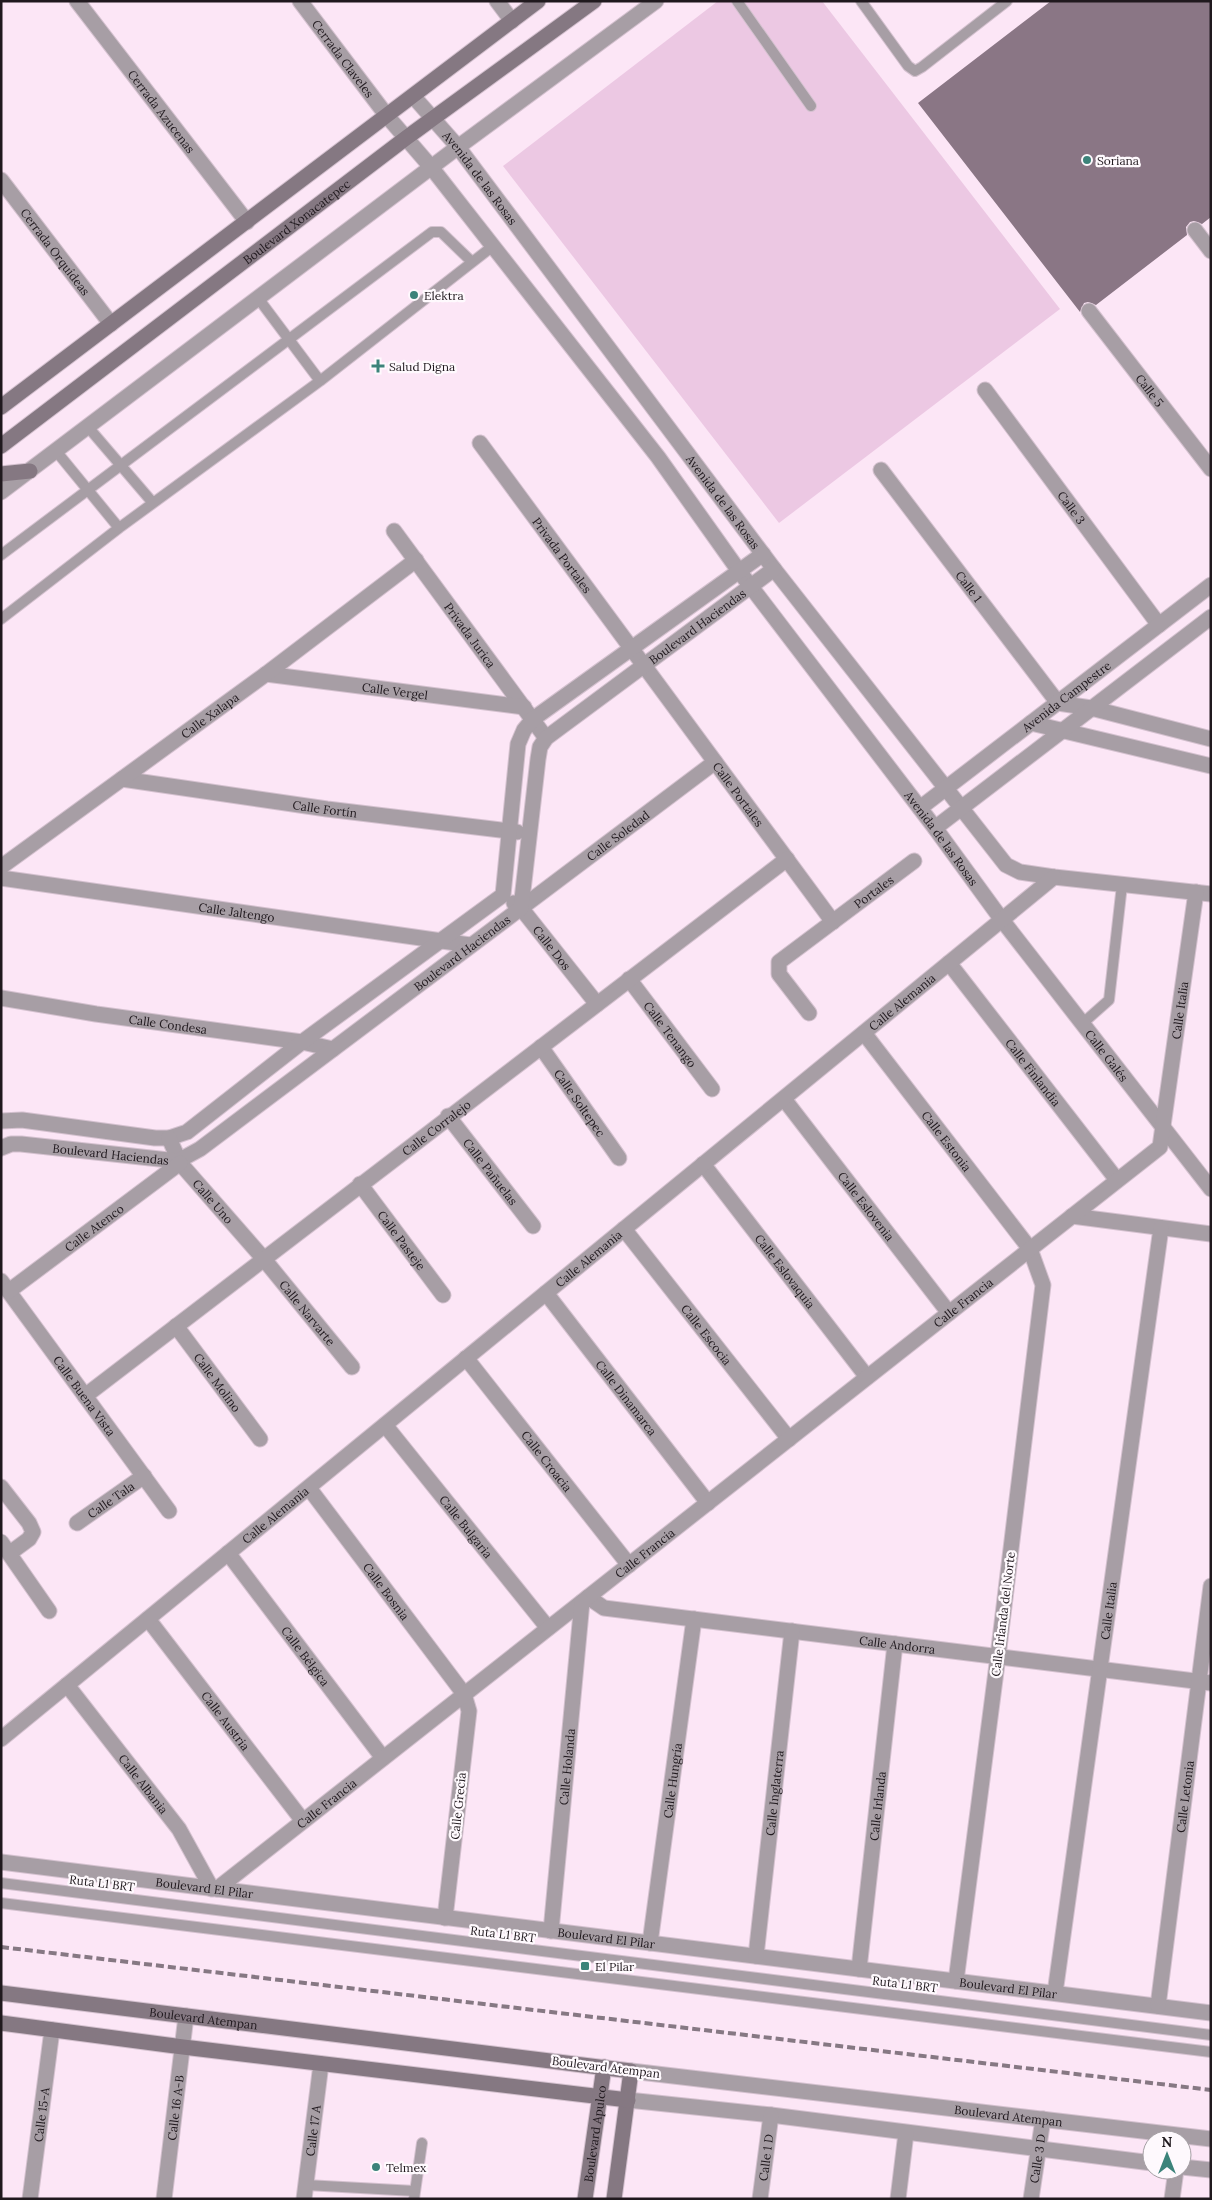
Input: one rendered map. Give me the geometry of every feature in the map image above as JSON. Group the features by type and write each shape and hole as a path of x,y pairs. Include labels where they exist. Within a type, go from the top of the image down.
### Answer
{"street":[{"name":"Cerrada Azucenas","path":"77,1 247,222"},
{"name":"Cerrada Claveles","path":"300,1 387,116"},
{"path":"497,1 512,21"},
{"path":"1,407 538,1"},
{"name":"Boulevard Xonacatepec","path":"1,446 406,138 594,1"},
{"path":"1,492 431,167 656,1"},
{"name":"Avenida de las Rosas","path":"413,96 458,147 774,569 1006,865 1020,872 1054,877"},
{"name":"Avenida de las Rosas","path":"387,116 431,167 658,457 740,571 920,808 1002,920"},
{"name":"Cerrada Orquídeas","path":"1,180 111,324"},
{"path":"1195,230 1211,251"},
{"name":"Calle 5","path":"1089,311 1211,469"},
{"name":"Calle 3","path":"985,390 1159,625"},
{"name":"Privada Portales","path":"480,443 644,666"},
{"name":"Calle 1","path":"881,470 1058,703"},
{"path":"1,474 30,471"},
{"name":"Privada Jurica","path":"394,531 546,738"},
{"name":"Boulevard Haciendas","path":"1,1121 22,1120 169,1138 187,1132 302,1042 502,895 518,744 528,713 632,649 763,554"},
{"name":"Calle Xalapa","path":"1,867 266,674 416,560"},
{"name":"Boulevard Haciendas","path":"1,1148 11,1144 21,1144 179,1162 200,1149 521,908 528,834 540,747 546,738 774,569"},
{"name":"Avenida Campestre","path":"920,808 1211,585"},
{"name":"Avenida Campestre","path":"935,828 1211,617"},
{"name":"Calle Portales","path":"644,666 833,922"},
{"name":"Calle Vergel","path":"266,674 528,713"},
{"path":"1058,703 1092,708 1211,739"},
{"path":"1031,723 1211,766"},
{"path":"1163,755 1171,729"},
{"name":"Calle Soledad","path":"521,908 715,762"},
{"name":"Calle Fortín","path":"122,779 327,809 528,834"},
{"name":"Calle Corralejo","path":"85,1396 448,1116 787,859"},
{"name":"Portales","path":"810,1013 778,974 779,962 914,860"},
{"path":"1054,877 1203,893"},
{"name":"Calle Alemania","path":"1,1739 1054,877"},
{"name":"Calle Jaltengo","path":"1,878 470,945"},
{"name":"Calle Italia","path":"1162,1129 1203,893"},
{"name":"Calle Dos","path":"502,895 521,908 596,1004"},
{"name":"Calle Galés","path":"1002,920 1083,1023 1162,1129 1211,1189"},
{"name":"Calle Finlandia","path":"949,963 1117,1180"},
{"name":"Calle Tenango","path":"629,979 712,1089"},
{"name":"Calle Condesa","path":"1,998 96,1014 302,1042 333,1049"},
{"name":"Calle Estonia","path":"864,1033 1030,1249"},
{"name":"Calle Soltepec","path":"541,1047 619,1158"},
{"name":"Calle Eslovenia","path":"784,1099 949,1313"},
{"name":"Calle Pañuelas","path":"448,1116 533,1226"},
{"name":"Calle Francia","path":"214,1889 1160,1147 1162,1129"},
{"name":"Calle Uno","path":"169,1138 179,1162 264,1258"},
{"name":"Calle Atenco","path":"5,1286 179,1162"},
{"name":"Calle Eslovaquia","path":"703,1164 867,1377"},
{"name":"Calle Pasteje","path":"360,1184 443,1296"},
{"path":"1072,1216 1211,1234"},
{"name":"Calle Italia","path":"1055,1993 1160,1228"},
{"name":"Calle Escocia","path":"624,1229 789,1438"},
{"name":"Calle Irlanda del Norte","path":"956,1981 998,1656 1042,1285 1030,1249"},
{"name":"Calle Narvarte","path":"264,1258 352,1367"},
{"name":"Calle Buena Vista","path":"5,1286 169,1510"},
{"name":"Calle Dinamarca","path":"546,1293 708,1503"},
{"name":"Calle Molino","path":"176,1326 260,1439"},
{"name":"Calle Croacia","path":"466,1358 629,1564"},
{"name":"Calle Bulgaria","path":"385,1425 548,1628"},
{"name":"Calle Tala","path":"77,1522 144,1476"},
{"path":"1,1487 32,1528 31,1536 6,1547 49,1611"},
{"name":"Calle Bosnia","path":"308,1488 464,1694"},
{"name":"Calle Bélgica","path":"228,1554 383,1758"},
{"name":"Calle Letonia","path":"1158,2006 1205,1682 1211,1586"},
{"name":"Calle Andorra","path":"584,1599 604,1608 1205,1682"},
{"name":"Calle Holanda","path":"552,1931 584,1599"},
{"name":"Calle Austria","path":"148,1619 303,1821"},
{"name":"Calle Hungría","path":"650,1943 694,1619"},
{"name":"Calle Inglaterra","path":"756,1956 792,1631"},
{"name":"Calle Irlanda","path":"859,1969 895,1644"},
{"name":"Calle Albania","path":"67,1685 179,1829 214,1889"},
{"name":"Calle Grecia","path":"446,1918 469,1711 464,1694"},
{"name":"Boulevard El Pilar","path":"1,1862 1211,2013"},
{"name":"Boulevard Atempan","path":"1,1993 631,2071 1211,2139"},
{"name":"Calle 16 A-B","path":"164,2199 186,2016"},
{"path":"1,2023 183,2048 771,2115 1142,2162"},
{"name":"Calle 15-A","path":"30,2199 52,2030"},
{"name":"Calle 17 A","path":"305,2192 321,2064"},
{"name":"Boulevard Apulco","path":"585,2199 604,2067"},
{"path":"614,2199 631,2071"},
{"name":"Calle 1 D","path":"760,2199 771,2115"},
{"name":"Calle 3 D","path":"1031,2199 1043,2118"},
{"path":"898,2199 906,2133"},
{"path":"1192,2168 1211,2170"},
{"path":"1172,2199 1175,2180"}],"lane":[{"path":"861,1 908,66 915,71 1007,1"},
{"path":"740,2 811,106"},
{"path":"1,555 288,338 432,232 441,232 472,262"},
{"path":"1,619 119,528 320,381 493,246"},
{"path":"258,298 320,381"},
{"path":"88,427 153,503"},
{"path":"56,451 119,528"},
{"path":"1083,1023 1110,1000 1122,884"},
{"name":"Ruta L1 BRT","path":"1,1883 1211,2035"},
{"path":"1,1903 1211,2052"},
{"path":"305,2192 351,2187 415,2195 422,2143"},
{"path":"349,2199 351,2187"}],"shaded area":[{"path":"718,1 822,1 1060,309 779,523 503,166"}],"building":[{"name":"Soriana","path":"1051,1 1211,1 1211,217 1202,224 1194,221 1190,222 1186,227 1187,235 1096,305 1088,302 1084,303 1080,312 918,103"}],"railway":[{"path":"1,1947 1211,2090"}],"place":[{"name":"Soriana","path":"1087,160"},
{"name":"Elektra","path":"414,295"},
{"name":"Salud Digna","path":"378,366"},
{"name":"El Pilar","path":"585,1966"},
{"name":"Telmex","path":"376,2167"}]}
